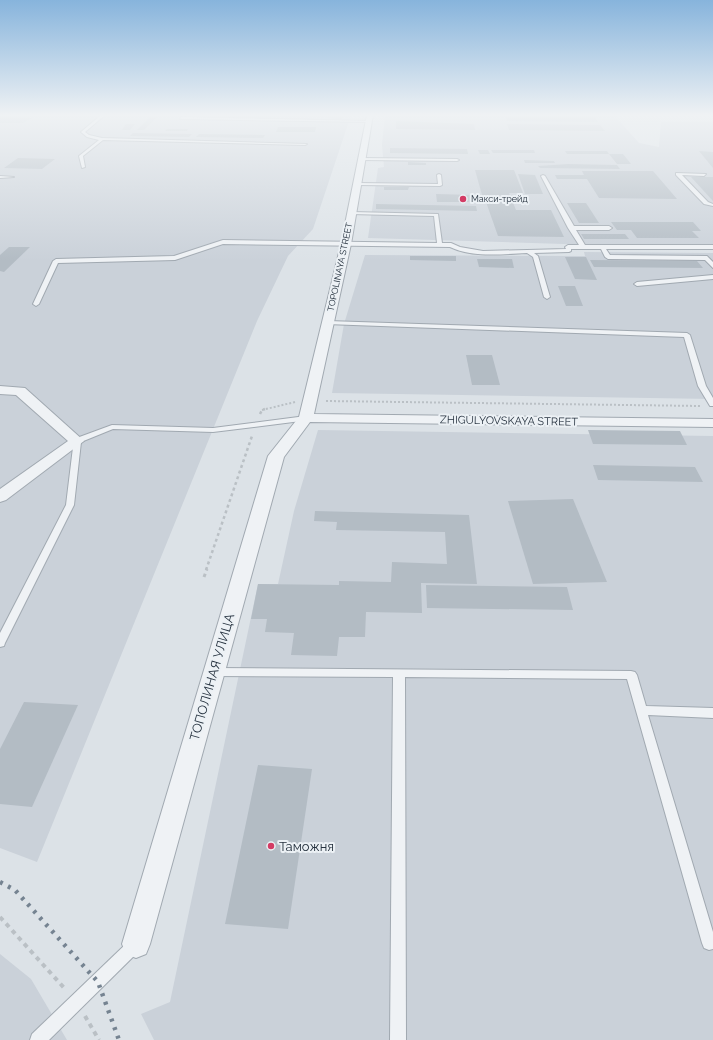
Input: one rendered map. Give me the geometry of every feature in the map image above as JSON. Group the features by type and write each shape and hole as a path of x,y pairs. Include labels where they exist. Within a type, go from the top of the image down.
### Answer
{"street":[{"name":"TOPOLINAYA STREET","path":"306,418 346,244 361,164"},
{"path":"0,390 20,391 77,441 0,497"},
{"name":"ZHIGULYOVSKAYA STREET","path":"306,418 713,423"},
{"name":"ТОПОЛИНАЯ УЛИЦА","path":"136,944 276,456 306,418"}],"lane":[{"path":"704,175 678,174 706,203 713,205"},
{"path":"357,184 440,185 439,175"},
{"path":"543,176 583,247"},
{"path":"0,177 12,177"},
{"path":"352,213 436,215 440,245"},
{"path":"571,228 609,228"},
{"path":"36,304 56,261 175,258 223,242 451,245 457,250 486,252 550,251"},
{"path":"547,297 535,256 528,252 569,250 568,247 713,248"},
{"path":"603,247 608,257 707,258 713,266"},
{"path":"637,284 713,278"},
{"path":"328,323 687,335 702,386 713,404"},
{"path":"0,644 70,505 77,441 112,426 213,430 306,418"},
{"path":"213,672 631,675 709,943"},
{"path":"398,1040 399,674"},
{"path":"641,710 713,713"},
{"path":"38,1040 136,944"}],"path":[{"path":"0,917 77,1002 99,1040"}],"shaded area":[{"path":"0,164 335,164 313,229 288,256 257,321 37,862 0,848"},
{"path":"384,164 713,164 713,245 596,245 368,238 378,168 384,167"},
{"path":"584,252 713,253 713,399 332,393 344,324 365,255 585,256"},
{"path":"318,430 713,436 713,1040 154,1040 141,1014 170,1002 258,584 278,584 294,511"},
{"path":"0,954 31,979 67,1040 0,1040"}],"building":[{"path":"10,164 49,164 42,169 4,168"},
{"path":"408,164 426,164 426,165 408,165"},
{"path":"568,164 617,165 620,169 540,168 538,166"},
{"path":"475,170 514,170 523,193 509,193 516,210 551,210 564,237 498,236 486,202 484,202"},
{"path":"582,171 653,171 677,199 599,198 587,179 557,179 555,175 584,175"},
{"path":"518,174 535,175 543,194 525,194"},
{"path":"691,177 713,177 713,201"},
{"path":"384,187 409,187 408,190 384,190"},
{"path":"436,194 475,195 476,202 437,202"},
{"path":"567,203 586,203 599,223 579,223"},
{"path":"376,204 476,206 477,211 376,209"},
{"path":"611,222 693,222 701,231 692,231 699,238 637,238 631,230 617,230"},
{"path":"581,234 625,234 629,239 584,239"},
{"path":"9,247 30,247 4,272 0,271 0,255"},
{"path":"410,256 456,256 456,261 410,260"},
{"path":"565,257 586,257 597,280 575,279"},
{"path":"477,259 512,259 514,268 479,267"},
{"path":"590,260 697,261 703,268 594,267"},
{"path":"558,286 575,286 583,306 566,306"},
{"path":"466,355 492,355 500,385 472,385"},
{"path":"588,430 680,431 687,445 593,444"},
{"path":"593,465 695,467 703,482 598,480"},
{"path":"573,499 607,582 533,584 508,501"},
{"path":"315,511 469,515 477,584 421,583 422,613 366,612 365,637 339,637 337,656 291,655 294,633 265,632 267,619 251,619 258,584 339,585 339,581 391,582 392,562 447,564 445,532 336,530 337,522 314,521"},
{"path":"426,585 567,587 573,610 427,608"},
{"path":"24,702 78,705 32,807 0,804 0,749"},
{"name":"Таможня","path":"258,765 312,769 288,929 225,924"}],"railway":[{"path":"0,882 15,890 98,982 119,1040"}],"place":[{"name":"Макси-трейд","path":"463,199"},
{"name":"Таможня","path":"271,846"}]}
